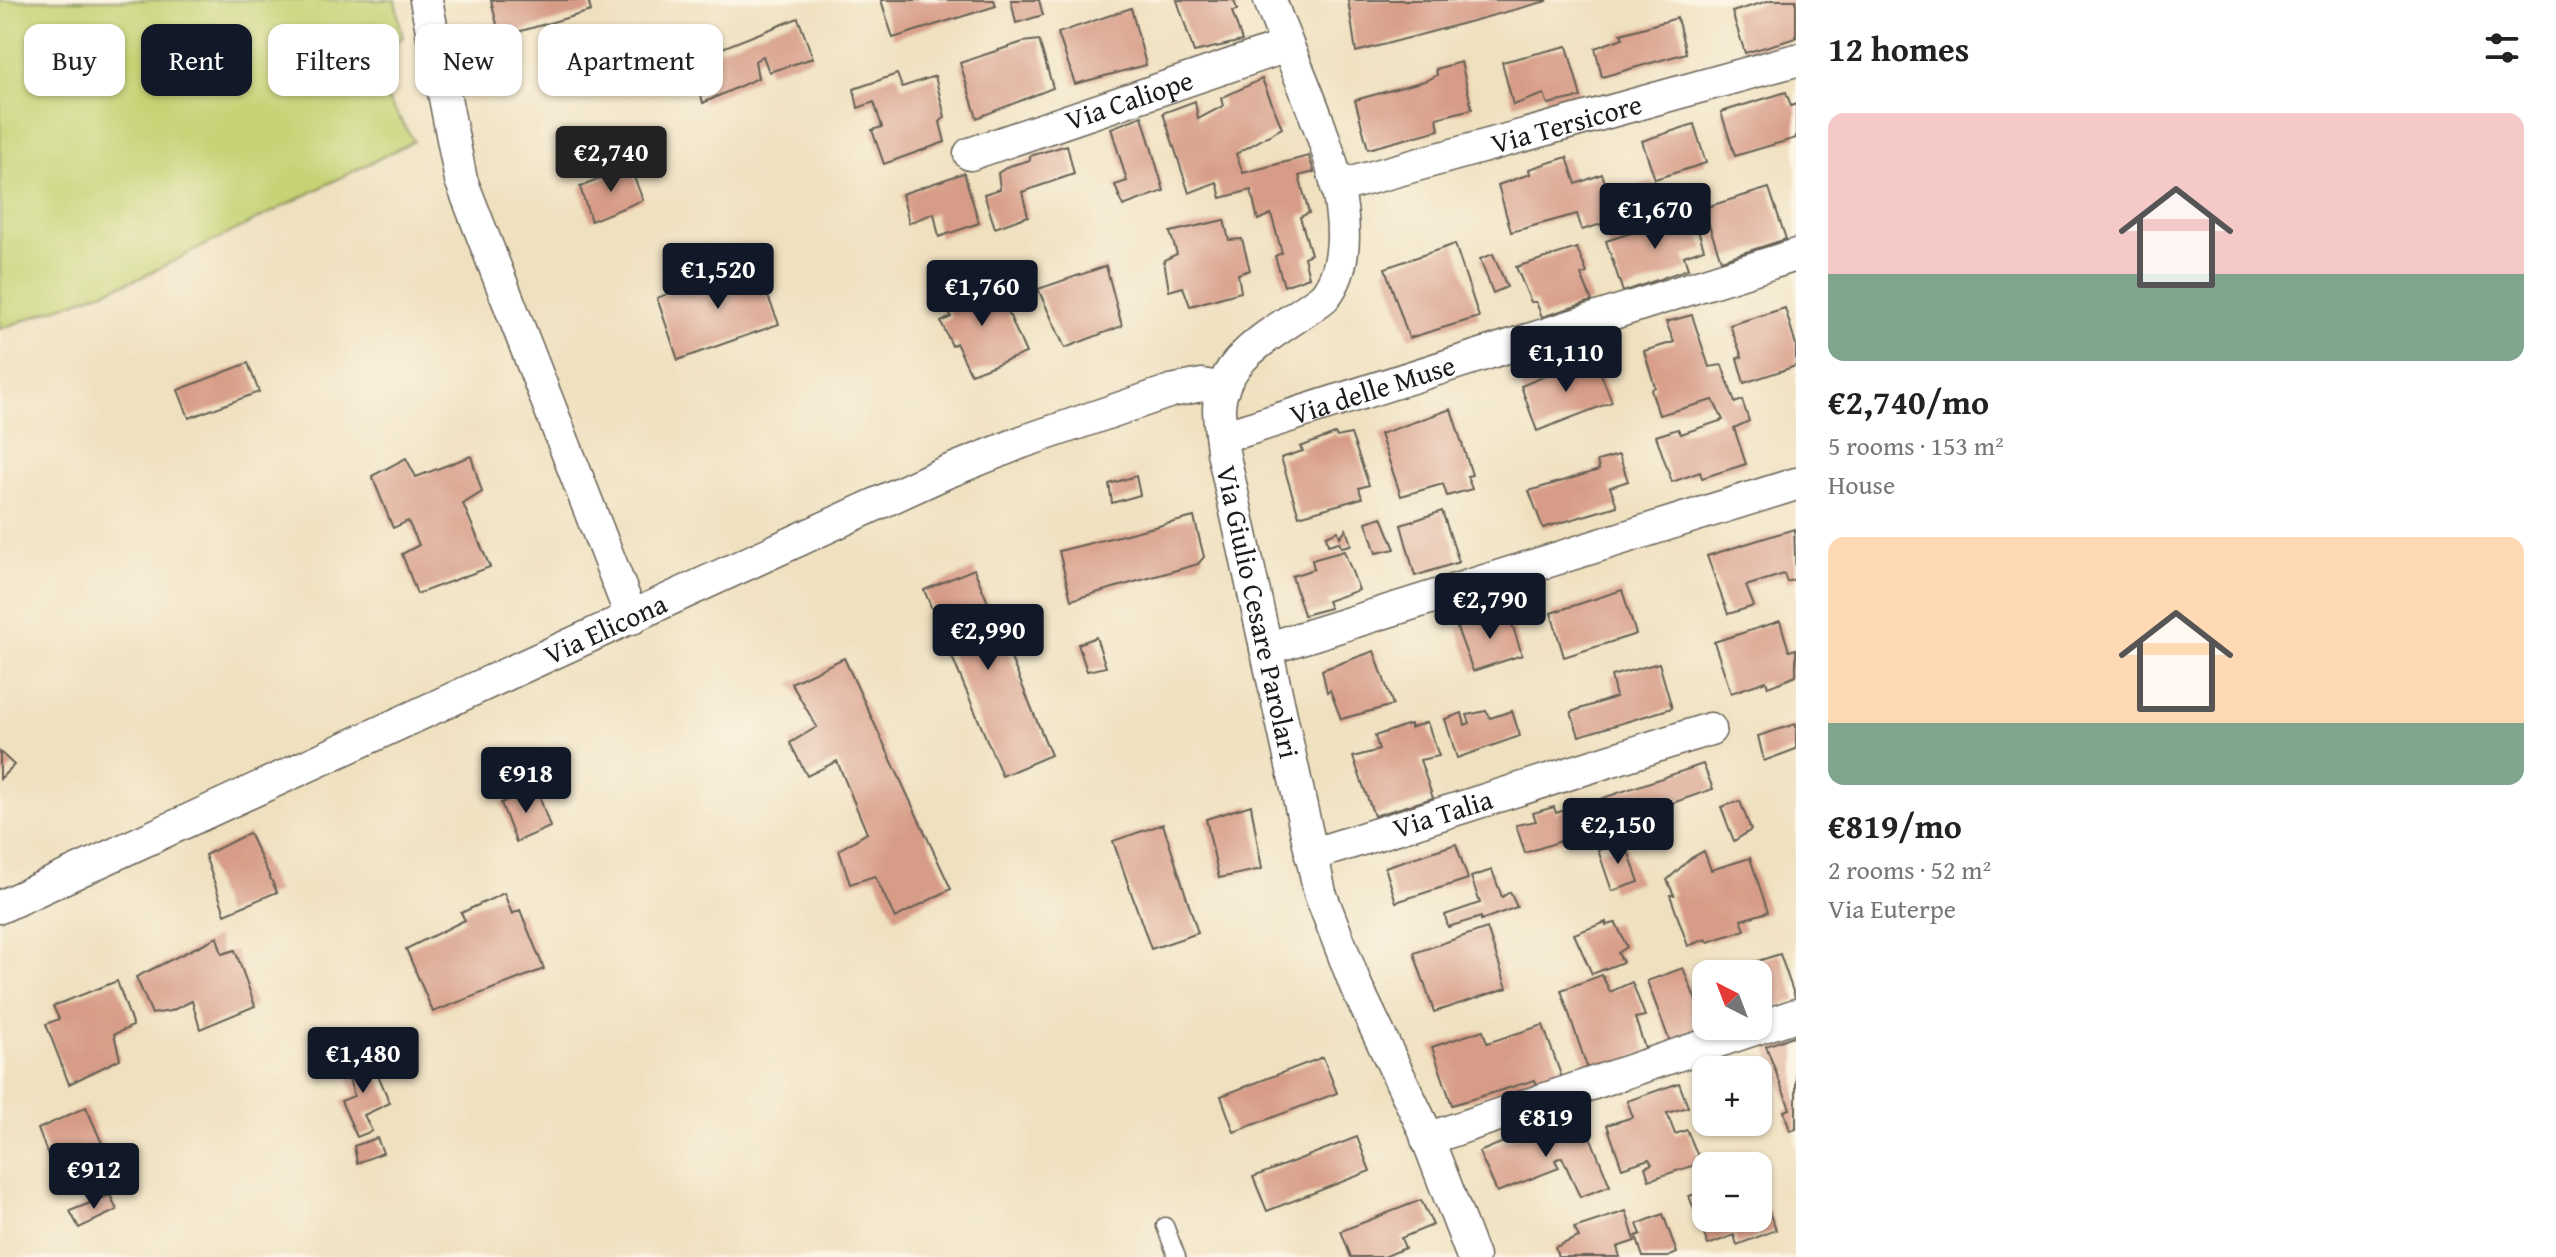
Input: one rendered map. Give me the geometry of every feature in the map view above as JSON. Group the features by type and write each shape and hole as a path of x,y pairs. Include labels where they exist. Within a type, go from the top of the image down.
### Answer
{"street":[{"path":"426,0 461,180 632,618"},
{"name":"Via Giulio Cesare Parolari","path":"1270,0 1329,146 1341,222 1340,267 1334,285 1308,310 1248,351 1234,366 1219,406 1223,452 1320,893 1344,957 1427,1139 1473,1257"},
{"name":"Via Caliope","path":"970,154 1287,46"},
{"name":"Via Tersicore","path":"1337,187 1796,60"},
{"name":"Via delle Muse","path":"1221,434 1257,426 1796,255"},
{"name":"Via Elicona","path":"0,907 942,474 1022,442 1171,391 1202,385 1223,389"},
{"path":"1266,649 1796,484"},
{"name":"Via Talia","path":"1311,855 1710,729"},
{"path":"1427,1139 1796,1015"}],"lane":[{"path":"1165,1226 1177,1257"}],"green space":[{"path":"0,0 395,0 403,37 399,40 399,24 268,24 268,96 386,96 414,141 140,278 0,329"}],"building":[{"path":"491,0 588,0 591,11 522,31 522,24 497,24"},
{"path":"881,0 994,0 996,6 893,38"},
{"path":"1011,0 1039,0 1043,15 1016,23"},
{"path":"1177,0 1234,0 1237,10 1232,11 1242,41 1194,52"},
{"path":"1348,0 1547,0 1547,1 1356,52"},
{"path":"1771,0 1796,0 1796,38 1745,53 1732,12"},
{"path":"1131,8 1146,65 1075,84 1058,33"},
{"path":"798,18 813,58 769,72 763,56 755,61 758,78 723,94 723,48"},
{"path":"1677,18 1686,53 1602,77 1595,48 1623,38 1621,34"},
{"path":"1039,40 1053,88 977,118 960,63 1023,42"},
{"path":"1567,46 1581,97 1548,104 1544,94 1513,105 1502,62"},
{"path":"1461,62 1472,109 1437,118 1439,130 1368,149 1355,100 1428,80 1437,75 1436,69"},
{"path":"897,74 902,87 935,76 945,117 940,122 945,142 884,164 872,130 882,127 874,102 858,108 854,89"},
{"path":"1262,79 1282,128 1236,154 1243,173 1309,156 1314,172 1299,176 1309,213 1300,217 1311,254 1304,257 1309,277 1284,286 1275,256 1282,253 1271,214 1258,220 1251,190 1221,198 1217,182 1189,193 1163,113 1195,101 1198,119 1223,106 1221,98"},
{"path":"1786,92 1791,106 1796,104 1796,138 1735,156 1721,112"},
{"path":"701,96 718,96 703,103"},
{"path":"1142,116 1164,191 1123,206 1115,185 1127,181 1111,128"},
{"path":"1694,124 1706,163 1655,179 1642,141"},
{"path":"1067,145 1074,174 1022,192 1028,216 995,228 984,194 1000,189 998,173 1030,160 1030,156"},
{"path":"1567,157 1576,184 1602,174 1618,219 1582,230 1577,214 1511,232 1498,185 1530,174 1529,169"},
{"path":"630,167 643,200 591,221 580,187"},
{"path":"964,173 979,223 939,237 934,213 909,223 902,194"},
{"path":"1653,181 1664,207 1642,214 1632,188"},
{"path":"1769,188 1786,239 1721,260 1703,208"},
{"path":"1691,208 1704,249 1684,256 1688,269 1623,292 1606,241 1672,220 1669,216"},
{"path":"1224,220 1229,240 1242,239 1250,270 1238,274 1241,292 1190,306 1183,287 1169,291 1164,260 1177,254 1170,232"},
{"path":"1455,244 1479,317 1409,338 1385,268"},
{"path":"1577,248 1587,273 1581,275 1592,301 1542,317 1536,302 1531,302 1516,267"},
{"path":"1493,254 1507,287 1493,293 1480,259"},
{"path":"753,259 779,324 678,360 657,298 690,285 693,289 716,280 717,276"},
{"path":"1106,266 1122,326 1065,348 1038,289"},
{"path":"990,281 997,300 1002,298 1026,353 971,374 956,343 952,346 941,322 951,317 944,297"},
{"path":"1785,308 1796,345 1796,366 1744,383 1737,358 1742,357 1730,325"},
{"path":"1692,315 1709,367 1722,365 1735,403 1742,400 1749,421 1734,428 1746,464 1702,478 1700,472 1672,482 1656,436 1678,429 1681,434 1723,420 1713,400 1659,415 1651,390 1655,387 1644,351 1674,342 1666,322"},
{"path":"1594,356 1612,402 1537,431 1521,386"},
{"path":"248,363 259,392 189,418 178,390"},
{"path":"1451,409 1472,475 1467,476 1472,489 1447,496 1443,484 1401,496 1380,434"},
{"path":"1335,434 1337,437 1351,434 1369,485 1359,488 1362,498 1299,516 1281,458 1303,451 1300,447"},
{"path":"1619,455 1628,481 1610,487 1617,506 1543,528 1529,491 1599,470 1597,461"},
{"path":"471,456 482,492 463,504 490,567 417,594 402,554 419,545 408,521 393,528 372,476 406,458 416,477"},
{"path":"1136,476 1140,495 1112,503 1109,484"},
{"path":"1442,511 1459,562 1415,576 1401,525"},
{"path":"1194,517 1204,557 1198,564 1071,600 1059,551"},
{"path":"1382,517 1395,549 1376,553 1366,522"},
{"path":"1346,529 1351,545 1341,547 1339,542 1328,545 1326,536 1338,531 1340,537"},
{"path":"1794,529 1796,579 1787,582 1784,574 1746,586 1754,606 1728,614 1707,556"},
{"path":"1344,551 1359,590 1327,601 1330,608 1304,615 1292,576 1314,569 1312,560"},
{"path":"974,569 1051,755 1002,776 924,590"},
{"path":"1622,590 1636,634 1564,657 1551,613"},
{"path":"1508,611 1522,655 1473,671 1457,628"},
{"path":"1780,621 1789,651 1796,649 1796,676 1768,687 1766,681 1731,693 1714,642"},
{"path":"1096,637 1106,667 1087,671 1078,644"},
{"path":"1374,651 1393,705 1341,719 1330,690 1327,692 1322,670"},
{"path":"844,658 951,889 895,918 875,876 850,884 839,850 867,833 837,761 807,776 790,743 817,727 791,683"},
{"path":"1659,663 1672,708 1579,736 1571,712 1616,697 1611,676"},
{"path":"1486,711 1490,718 1512,711 1520,736 1457,758 1445,719 1462,713 1465,725 1470,723 1467,715"},
{"path":"1427,722 1439,756 1420,760 1433,798 1374,816 1353,757 1379,750 1375,736 1410,724 1410,728"},
{"path":"1796,724 1796,749 1764,761 1758,736"},
{"path":"0,752 14,765 0,779"},
{"path":"1703,764 1713,789 1609,825 1600,799"},
{"path":"536,787 550,827 516,842 501,803"},
{"path":"1740,801 1751,830 1734,841 1721,807"},
{"path":"1251,805 1262,869 1219,878 1206,819"},
{"path":"1554,807 1556,813 1571,808 1582,834 1525,853 1516,825 1536,821 1533,813"},
{"path":"1163,824 1198,933 1151,949 1113,841"},
{"path":"249,833 277,892 225,914 205,855"},
{"path":"1625,842 1639,882 1612,891 1598,850"},
{"path":"1456,844 1468,879 1396,902 1385,867"},
{"path":"1704,851 1711,870 1750,858 1768,912 1741,920 1745,930 1688,946 1667,880 1691,858"},
{"path":"1492,870 1502,897 1510,892 1517,907 1481,920 1481,917 1448,927 1445,915 1480,903 1471,877"},
{"path":"504,893 512,914 520,910 544,969 433,1012 406,949 465,920 461,913"},
{"path":"1606,922 1606,925 1616,923 1627,947 1618,953 1623,962 1592,974 1574,934"},
{"path":"1487,928 1507,988 1434,1012 1414,953"},
{"path":"217,937 222,954 235,950 255,1006 200,1029 192,1001 171,1011 152,1014 136,977"},
{"path":"1780,954 1796,1000 1772,1008 1772,960 1761,960"},
{"path":"1683,968 1692,991 1692,1036 1670,1042 1647,981"},
{"path":"1602,975 1610,992 1632,982 1645,1016 1635,1018 1646,1051 1590,1076 1561,990"},
{"path":"117,981 133,1026 114,1034 120,1059 69,1084 46,1024 59,1019 53,1006"},
{"path":"1543,1025 1562,1078 1538,1087 1535,1080 1452,1105 1432,1047 1483,1030 1487,1043"},
{"path":"1796,1035 1796,1129 1790,1131 1784,1111 1790,1109 1766,1046"},
{"path":"356,1055 364,1068 373,1063 390,1103 364,1115 372,1131 357,1137 341,1101 354,1096 344,1062"},
{"path":"1323,1057 1337,1093 1234,1132 1221,1096"},
{"path":"1679,1083 1688,1107 1667,1113 1675,1134 1687,1130 1696,1152 1692,1152 1692,1166 1649,1180 1645,1167 1652,1164 1649,1159 1622,1168 1607,1125 1633,1117 1627,1101"},
{"path":"86,1107 108,1157 58,1181 38,1129"},
{"path":"1585,1124 1610,1186 1580,1197 1562,1157 1555,1160 1559,1168 1497,1192 1479,1152 1542,1126 1545,1137"},
{"path":"1357,1137 1370,1171 1267,1211 1253,1177"},
{"path":"377,1138 383,1153 357,1163 354,1146"},
{"path":"110,1195 117,1210 79,1228 70,1211"},
{"path":"1421,1200 1433,1225 1401,1238 1405,1248 1384,1257 1351,1257 1341,1231"},
{"path":"1626,1211 1635,1241 1617,1247 1620,1257 1558,1257 1555,1247 1579,1237 1574,1228"},
{"path":"1663,1214 1677,1253 1668,1257 1643,1257 1636,1236 1641,1234 1637,1224"},
{"path":"1703,1232 1771,1232 1737,1245 1734,1235 1708,1245"}]}
